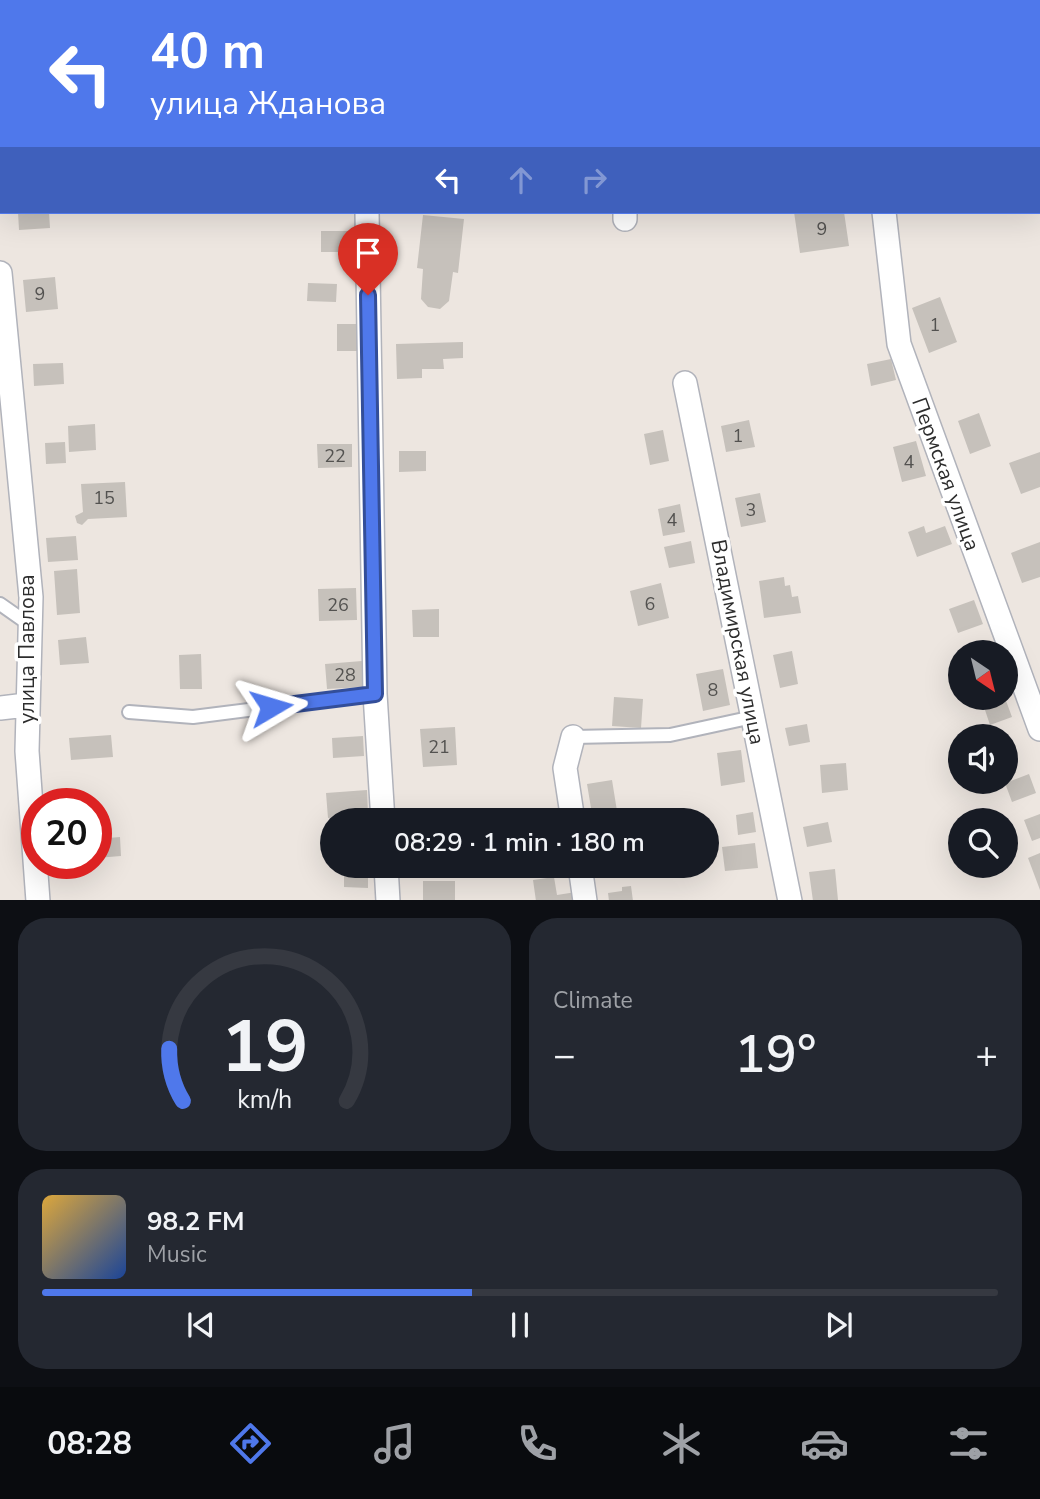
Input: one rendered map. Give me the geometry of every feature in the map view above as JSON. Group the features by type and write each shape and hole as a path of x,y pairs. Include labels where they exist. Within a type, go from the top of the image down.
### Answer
{"street":[{"path":"367,214 375,694 382,808"},
{"name":"Пермская улица","path":"884,214 899,344 1040,729"},
{"name":"улица Павлова","path":"0,273 31,597 26,705 27,751 38,900"},
{"name":"Владимирская улица","path":"685,383 790,900"},
{"path":"0,708 26,705"},
{"path":"571,808 565,768 573,737"},
{"path":"387,878 388,900"},
{"path":"582,878 585,900"}],"lane":[{"path":"0,604 30,625"},
{"path":"129,712 193,717 375,694"},
{"path":"573,737 670,735 753,717"}],"building":[{"path":"18,214 49,214 50,228 19,230"},
{"path":"794,214 844,214 849,246 800,253"},
{"path":"423,215 464,219 458,273 453,272 449,301 440,309 428,307 421,299 423,269 417,268"},
{"path":"321,231 349,231 349,252 321,252"},
{"path":"55,277 58,309 26,312 23,280"},
{"path":"308,283 337,284 336,302 307,301"},
{"path":"940,297 957,342 929,353 912,308"},
{"path":"337,324 358,324 358,351 337,351"},
{"path":"463,342 463,358 443,359 444,369 422,369 422,378 397,379 396,344"},
{"path":"891,359 896,380 871,386 867,364"},
{"path":"63,363 64,384 34,386 33,364"},
{"path":"979,413 991,446 970,454 958,421"},
{"path":"749,420 755,447 726,452 721,426"},
{"path":"95,424 96,450 69,452 68,426"},
{"path":"663,430 669,461 650,465 644,434"},
{"path":"916,441 926,476 902,482 893,447"},
{"path":"65,442 66,463 46,464 45,443"},
{"path":"317,444 352,444 352,467 318,468"},
{"path":"399,451 426,451 426,471 399,472"},
{"path":"1040,452 1040,487 1021,494 1009,463"},
{"path":"125,482 127,517 88,519 82,525 77,523 75,516 83,512 81,484"},
{"path":"760,493 766,522 741,527 735,498"},
{"path":"680,504 685,532 663,536 658,509"},
{"path":"924,526 926,533 945,526 952,544 917,557 908,532"},
{"path":"76,536 78,560 48,562 46,538"},
{"path":"691,541 695,563 669,568 664,547"},
{"path":"1040,542 1040,577 1022,583 1011,553"},
{"path":"77,569 80,613 57,615 54,571"},
{"path":"784,577 785,586 790,585 792,597 798,596 801,613 764,618 759,581"},
{"path":"661,583 669,618 638,626 630,591"},
{"path":"356,588 357,620 319,621 318,589"},
{"path":"974,600 983,624 958,633 949,609"},
{"path":"439,609 439,637 413,637 412,610"},
{"path":"86,637 89,663 60,665 58,640"},
{"path":"792,651 798,684 780,688 773,655"},
{"path":"201,654 202,689 180,689 179,655"},
{"path":"362,661 364,687 327,689 325,664"},
{"path":"723,669 730,705 703,711 696,674"},
{"path":"614,697 643,699 641,728 612,726"},
{"path":"985,710 1009,710 1012,717 990,724"},
{"path":"807,724 810,742 789,746 785,728"},
{"path":"455,727 457,765 423,767 420,729"},
{"path":"111,735 113,757 71,760 69,738"},
{"path":"363,736 364,756 333,758 332,738"},
{"path":"741,750 745,782 721,786 717,753"},
{"path":"846,763 848,790 822,793 820,765"},
{"path":"1029,774 1036,793 1012,802 1009,794 1018,794 1018,778"},
{"path":"612,780 617,808 591,808 587,784"},
{"path":"367,790 368,808 327,808 326,793"},
{"path":"753,812 756,832 738,835 736,815"},
{"path":"1040,814 1040,838 1032,841 1024,820"},
{"path":"828,822 832,842 807,847 803,827"},
{"path":"120,837 121,856 112,857 112,838"},
{"path":"755,843 758,868 725,871 722,847"},
{"path":"1040,853 1040,890 1028,858"},
{"path":"835,869 838,900 813,900 809,872"},
{"path":"344,878 368,878 368,888 344,887"},
{"path":"554,878 557,895 576,892 577,900 536,900 533,880"},
{"path":"423,881 455,881 455,900 423,900"},
{"path":"631,886 633,900 609,900 608,893 622,891 622,887"}],"route":[{"path":"271,707 375,694 368,295"}]}
